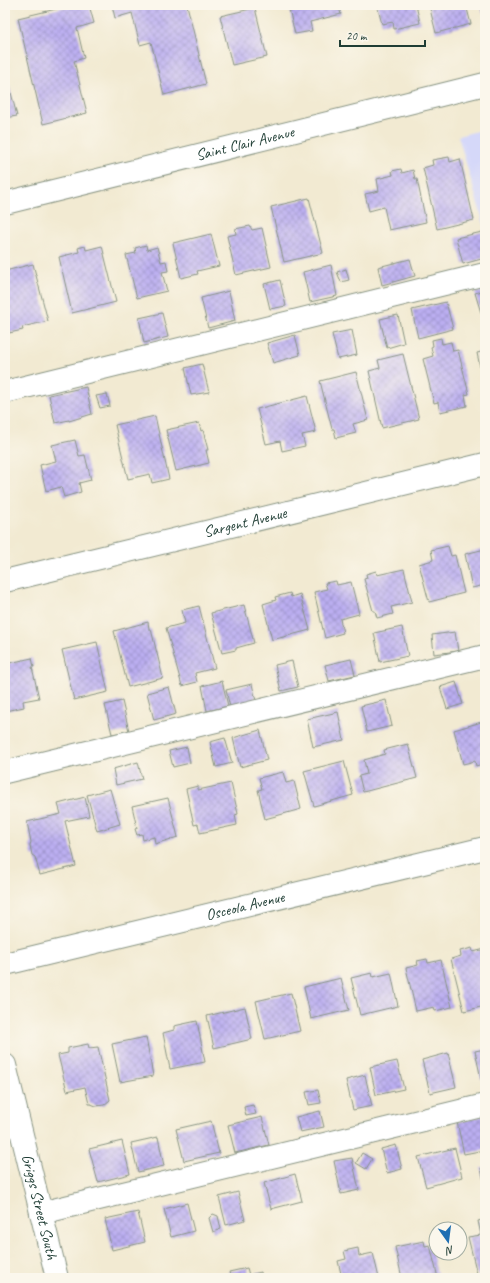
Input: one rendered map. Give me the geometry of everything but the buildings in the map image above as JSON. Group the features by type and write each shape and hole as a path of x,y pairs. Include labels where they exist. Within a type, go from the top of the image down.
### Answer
{"street":[{"name":"Saint Clair Avenue","path":"5,203 485,84"},
{"path":"5,392 485,274"},
{"name":"Sargent Avenue","path":"5,581 485,464"},
{"path":"5,772 485,656"},
{"name":"Osceola Avenue","path":"5,964 485,848"},
{"name":"Griggs Street South","path":"5,1065 57,1278"},
{"path":"41,1213 485,1105"}],"shaded area":[{"path":"485,129 485,228 458,136"}]}
